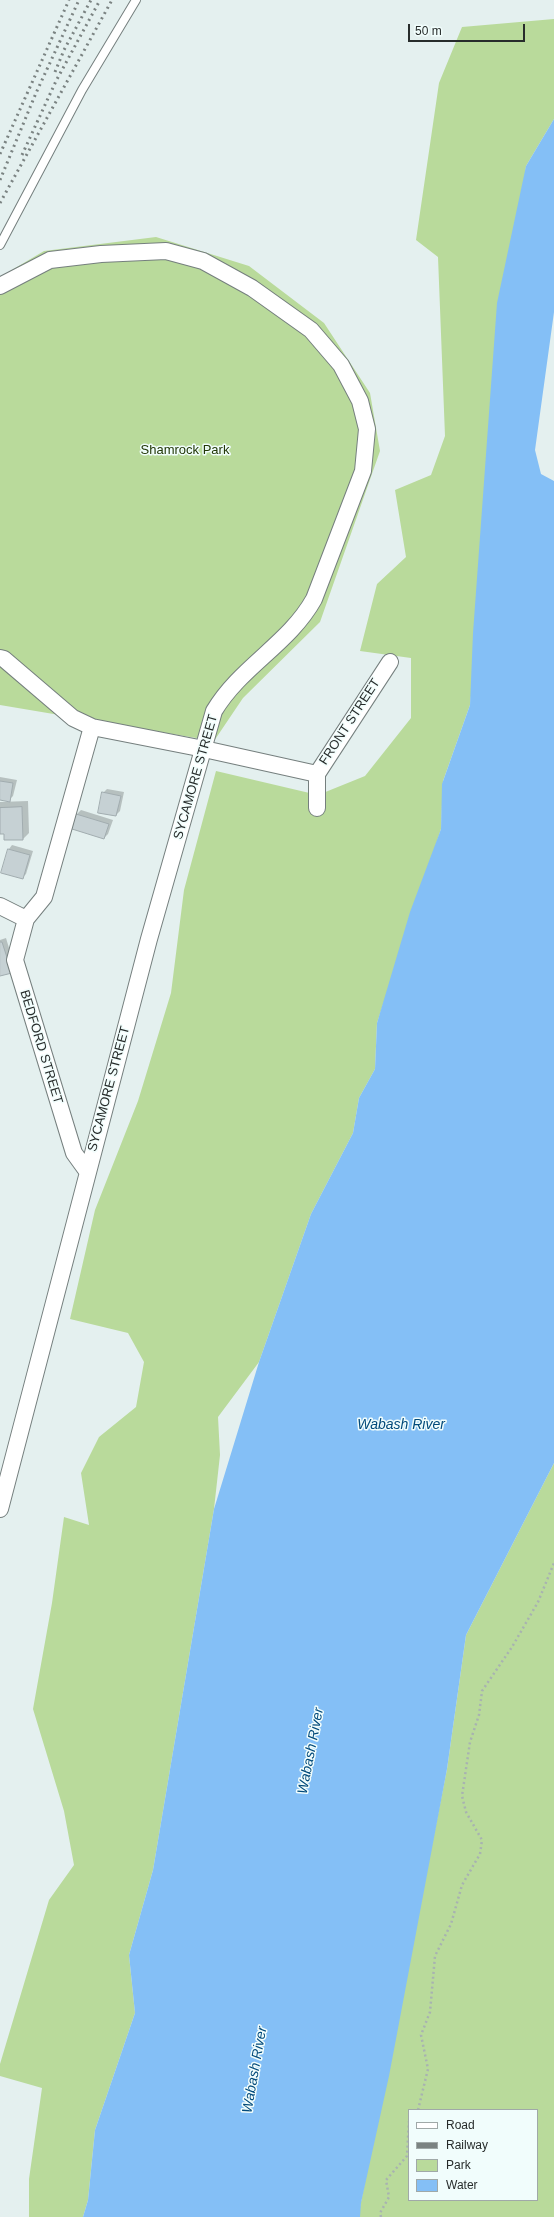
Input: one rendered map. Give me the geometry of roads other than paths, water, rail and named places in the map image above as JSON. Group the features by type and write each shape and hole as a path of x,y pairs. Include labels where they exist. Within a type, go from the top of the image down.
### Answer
{"street":[{"name":"SYCAMORE STREET","path":"0,286 50,260 101,254 166,251 203,260 252,288 311,330 341,365 360,401 367,429 363,471 314,598 304,616 293,629 244,672 222,697 214,711 149,939 87,1171 0,1509"},
{"path":"0,658 4,659 73,718 92,727 204,749 317,774"},
{"name":"FRONT STREET","path":"317,808 317,774 390,662"},
{"name":"BEDFORD STREET","path":"87,1171 74,1153 15,960 26,919 44,897 92,727"},
{"path":"0,906 26,919"}],"lane":[{"path":"0,245 82,90 136,0"}],"water":[{"name":"Wabash River","path":"554,119 554,312 535,450 541,474 554,481 554,1463 466,1635 447,1769 389,2076 361,2203 360,2217 83,2217 88,2200 95,2130 135,2013 129,1955 153,1870 214,1509 259,1362 311,1214 353,1133 359,1098 375,1069 377,1023 410,912 441,829 442,784 470,705 473,633 497,303 526,166"}],"railway":[{"path":"0,154 69,0"},
{"path":"0,180 36,93 79,0"},
{"path":"55,72 64,50 91,0"},
{"path":"22,155 56,81 100,0"},
{"path":"0,203 112,0"}],"park label":[{"name":"Shamrock Park","path":"185,450"}]}
